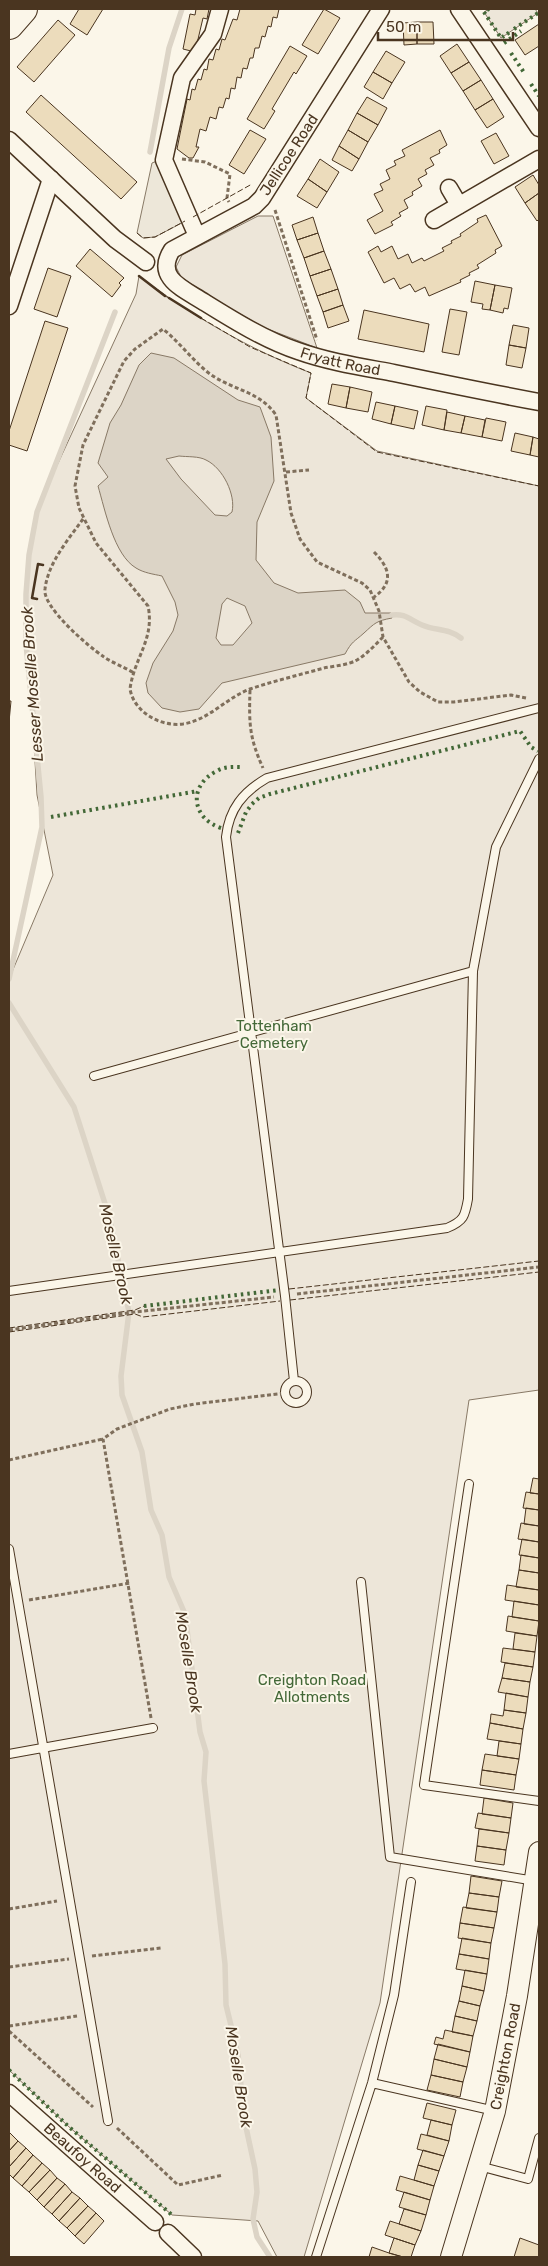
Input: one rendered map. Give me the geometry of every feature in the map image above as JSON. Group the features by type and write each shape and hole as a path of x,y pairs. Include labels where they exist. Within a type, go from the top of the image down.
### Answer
{"highway":[{"path":"9,25 23,9"}],"street":[{"path":"197,236 164,157 182,78 213,34 220,9"},
{"name":"Jellicoe Road","path":"166,266 168,256 172,250 254,206 262,198 381,9"},
{"path":"459,9 539,128"},
{"path":"9,140 115,239 146,262"},
{"path":"434,220 539,159"},
{"path":"9,306 51,178"},
{"path":"449,188 458,206"},
{"name":"Fryatt Road","path":"166,266 169,277 177,285 261,335 296,351 539,402"},
{"name":"Creighton Road","path":"451,2257 494,2111 517,1996 535,1892 539,1852"},
{"name":"Beaufoy Road","path":"9,2093 162,2227 193,2257"}],"lane":[{"path":"294,1381 285,1296 226,837 231,813 237,803 252,787 267,778 539,708"},
{"path":"9,1291 447,1228 459,1222 466,1213 468,1199 473,971 496,847 539,759"},
{"path":"94,1076 473,971"},
{"path":"294,1381 302,1383 307,1390 305,1399 297,1403 289,1401 285,1393 287,1385 294,1381"},
{"path":"469,1484 424,1785 539,1801"},
{"path":"9,1549 108,2120"},
{"path":"360,1582 390,1857 535,1892"},
{"path":"9,1754 153,1728"},
{"path":"316,2257 372,2083 394,1995 411,1882"},
{"path":"372,2083 494,2111"},
{"path":"479,2166 528,2179 539,2138"}],"path":[{"path":"164,157 205,162 230,174 227,198 237,215"},
{"path":"275,210 323,358"},
{"path":"383,637 356,660 250,689 232,697 208,715 195,721 181,724 170,723 153,718 138,707 132,698 130,689 149,634 151,618 148,606 140,593 96,543 83,519 75,486 83,445 124,361 135,348 163,329 206,370 224,382 261,398 269,405 276,415 294,526 317,562 362,583 374,597 382,623 383,637 409,682 420,692 438,702 454,702 511,694 530,699"},
{"path":"286,472 309,470"},
{"path":"83,519 52,565 44,591 50,606 76,633 103,656 134,673"},
{"path":"374,552 383,560 388,576 384,590 374,597"},
{"path":"250,689 249,730 254,748 267,778"},
{"path":"9,1330 135,1312 539,1267"},
{"path":"9,1460 103,1439 117,1428 148,1419 170,1409 194,1404 285,1393"},
{"path":"103,1439 130,1582 153,1728"},
{"path":"18,1602 130,1582"},
{"path":"9,1909 70,1899"},
{"path":"9,2026 90,2015"}],"green space":[{"path":"489,9 535,9 538,13 501,38 484,12"},
{"path":"258,216 273,216 317,348 265,328 217,301 181,277 176,267 182,255"},
{"name":"Tottenham Cemetery","path":"139,276 200,318 265,353 311,373 306,398 377,451 539,486 539,1390 469,1400 380,2003 304,2257 277,2257 258,2221 172,2215 68,2126 9,2070 9,979 53,875 37,795 25,594 36,511 136,294"}],"shaded area":[{"path":"157,161 195,216 155,237 143,238 137,233 152,163"},
{"path":"151,353 174,358 238,400 260,407 271,437 274,481 257,522 256,560 274,583 298,593 345,590 360,602 365,613 391,613 392,618 379,621 373,625 353,642 345,654 222,683 199,709 180,712 162,708 148,693 146,683 153,663 173,631 178,615 175,602 162,576 136,568 128,562 122,553 111,531 98,486 108,477 98,463 110,423 121,405 139,365","holes":["179,456 203,459 218,469 230,490 233,505 232,512 227,516 215,515 181,479 166,459","227,598 245,606 252,623 233,645 221,645 216,638 222,604"]}],"building":[{"path":"79,9 103,9 87,35 70,24"},
{"path":"196,9 209,9 207,19 203,18 195,52 183,49 190,14 195,15"},
{"path":"240,9 279,9 277,18 273,17 271,27 268,26 265,37 262,36 259,48 255,48 253,58 250,58 247,69 243,68 241,78 237,77 235,89 231,88 229,99 226,98 223,108 219,107 216,119 210,117 206,131 200,129 196,147 199,147 193,158 189,158 177,149 187,99 190,100 192,89 195,90 198,79 201,80 204,69 207,70 209,59 213,60 216,49 219,50 222,39 225,40 233,19 237,20"},
{"path":"324,9 340,18 318,54 302,45"},
{"path":"58,20 75,35 34,82 17,67"},
{"path":"417,22 417,44 404,45 403,23"},
{"path":"417,22 433,22 434,44 417,44"},
{"path":"539,24 539,46 525,55 515,40"},
{"path":"457,44 469,62 451,73 440,56"},
{"path":"290,46 307,56 296,74 294,72 272,109 275,111 264,129 247,119"},
{"path":"386,51 405,62 392,83 373,72"},
{"path":"469,62 481,80 463,91 451,73"},
{"path":"373,72 392,83 383,99 364,87"},
{"path":"481,80 493,99 475,110 463,91"},
{"path":"41,95 137,182 121,199 26,112"},
{"path":"367,97 387,108 378,125 357,113"},
{"path":"493,99 504,117 487,128 475,110"},
{"path":"357,113 378,125 368,142 348,130"},
{"path":"250,130 266,139 244,174 229,165"},
{"path":"348,130 368,142 359,159 339,146"},
{"path":"440,130 447,145 439,150 440,153 430,158 434,165 425,170 427,174 418,179 422,186 412,192 413,195 404,200 408,208 399,213 401,216 391,222 393,225 375,234 367,220 383,211 374,194 383,190 380,184 390,179 386,170 396,165 394,161 405,156 402,150"},
{"path":"496,133 509,156 494,164 481,141"},
{"path":"339,146 359,159 352,171 332,160"},
{"path":"320,159 339,172 327,192 308,179"},
{"path":"533,175 539,185 539,193 525,203 515,187"},
{"path":"308,179 327,192 317,208 297,196"},
{"path":"539,193 539,219 537,221 525,203"},
{"path":"486,215 502,246 495,250 496,253 477,265 479,268 460,280 461,282 429,296 425,287 415,292 410,284 400,289 394,278 384,283 368,252 378,246 381,252 392,246 398,259 408,254 412,263 422,258 424,261 444,251 442,248 452,243 451,241 461,236 460,234 478,222 477,219"},
{"path":"313,217 318,233 297,240 292,225"},
{"path":"318,233 324,251 304,258 297,240"},
{"path":"90,249 124,278 119,283 121,285 112,297 76,266"},
{"path":"324,251 331,269 310,276 304,258"},
{"path":"48,268 71,276 57,317 34,309"},
{"path":"331,269 338,289 317,296 310,276"},
{"path":"475,281 495,285 490,310 482,309 483,304 471,302"},
{"path":"495,285 512,288 508,309 504,308 503,313 490,310"},
{"path":"338,289 343,305 323,312 317,296"},
{"path":"343,305 349,321 328,328 323,312"},
{"path":"450,309 467,312 459,355 442,352"},
{"path":"364,310 429,324 424,352 358,339"},
{"path":"45,321 68,328 27,451 9,445 9,431"},
{"path":"513,325 529,328 526,348 509,345"},
{"path":"509,345 526,348 522,368 506,365"},
{"path":"332,384 350,387 346,408 328,404"},
{"path":"350,387 372,392 368,412 346,408"},
{"path":"376,402 395,406 391,424 372,419"},
{"path":"395,406 418,411 414,429 391,424"},
{"path":"426,406 447,410 444,430 422,425"},
{"path":"447,412 465,416 461,433 444,430"},
{"path":"465,416 485,420 482,437 461,433"},
{"path":"486,418 506,422 502,441 482,437"},
{"path":"515,433 533,437 530,455 511,451"},
{"path":"533,437 539,439 539,457 530,455"},
{"path":"9,701 11,701 9,722"},
{"path":"533,1478 539,1479 539,1494 530,1493"},
{"path":"526,1492 539,1494 539,1510 523,1508"},
{"path":"526,1508 539,1510 539,1526 524,1524"},
{"path":"521,1523 539,1526 539,1542 518,1539"},
{"path":"522,1539 539,1542 539,1558 519,1555"},
{"path":"521,1555 539,1558 539,1573 519,1570"},
{"path":"519,1570 539,1573 539,1590 516,1587"},
{"path":"507,1585 539,1590 539,1605 505,1600"},
{"path":"514,1601 539,1605 539,1621 512,1617"},
{"path":"508,1616 539,1621 537,1636 506,1631"},
{"path":"515,1633 537,1636 535,1652 513,1649"},
{"path":"503,1648 535,1652 533,1667 501,1662"},
{"path":"505,1663 533,1667 530,1682 502,1678"},
{"path":"502,1678 530,1682 528,1697 498,1692"},
{"path":"506,1693 528,1697 526,1713 504,1710"},
{"path":"504,1710 526,1713 523,1729 490,1723 491,1714 503,1716"},
{"path":"490,1723 523,1729 521,1744 487,1739"},
{"path":"499,1741 521,1744 519,1759 497,1756"},
{"path":"485,1754 519,1759 516,1775 482,1770"},
{"path":"482,1770 516,1775 514,1790 480,1785"},
{"path":"484,1798 513,1803 511,1818 482,1814"},
{"path":"478,1813 511,1818 509,1833 475,1828"},
{"path":"479,1829 509,1833 506,1850 477,1846"},
{"path":"477,1846 506,1850 504,1865 475,1861"},
{"path":"471,1876 502,1881 499,1897 469,1893"},
{"path":"469,1893 499,1897 497,1912 466,1908"},
{"path":"463,1907 497,1912 494,1928 460,1923"},
{"path":"460,1923 494,1928 491,1943 458,1938"},
{"path":"462,1938 491,1943 489,1959 459,1954"},
{"path":"459,1954 489,1959 487,1974 456,1969"},
{"path":"465,1970 487,1974 484,1991 462,1986"},
{"path":"462,1986 484,1991 480,2006 459,2001"},
{"path":"459,2001 480,2006 477,2021 455,2016"},
{"path":"455,2016 477,2021 473,2036 452,2032"},
{"path":"445,2030 473,2036 470,2052 434,2044 436,2037 443,2039"},
{"path":"438,2044 470,2052 467,2067 434,2059"},
{"path":"434,2059 467,2067 463,2082 431,2075"},
{"path":"431,2075 463,2082 460,2097 427,2090"},
{"path":"427,2103 456,2110 452,2125 423,2118"},
{"path":"431,2120 452,2125 449,2141 427,2135"},
{"path":"10,2133 18,2141 9,2151 9,2135"},
{"path":"421,2134 449,2141 444,2156 417,2149"},
{"path":"18,2141 26,2148 9,2167 9,2151"},
{"path":"26,2148 33,2155 13,2178 9,2174 9,2167"},
{"path":"423,2150 444,2156 439,2171 418,2165"},
{"path":"33,2155 42,2163 22,2186 13,2178"},
{"path":"42,2163 50,2170 29,2192 22,2186"},
{"path":"418,2165 439,2171 434,2186 414,2180"},
{"path":"50,2170 57,2178 37,2200 29,2192"},
{"path":"400,2176 434,2186 430,2200 396,2190"},
{"path":"57,2178 65,2184 44,2207 37,2200"},
{"path":"65,2184 72,2192 52,2214 44,2207"},
{"path":"72,2192 80,2198 59,2221 52,2214"},
{"path":"404,2192 430,2200 426,2215 399,2207"},
{"path":"80,2198 88,2206 67,2228 59,2221"},
{"path":"88,2206 96,2213 75,2236 67,2228"},
{"path":"404,2209 426,2215 421,2231 399,2224"},
{"path":"96,2213 104,2221 84,2244 75,2236"},
{"path":"390,2221 421,2231 415,2245 385,2235"},
{"path":"394,2238 415,2245 411,2257 389,2253"},
{"path":"520,2238 539,2245 539,2257 514,2257"},
{"path":"372,2247 389,2253 403,2257 369,2257"}],"waterway":[{"name":"Lesser Moselle Brook","path":"150,152 169,48 182,9"},
{"name":"Lesser Moselle Brook","path":"9,979 42,827 41,797 26,644 26,594 29,555 37,512 115,312"},
{"path":"392,615 404,616 427,627 447,631 461,638"},
{"name":"Moselle Brook","path":"9,1003 74,1107 109,1216 129,1312 121,1376 122,1395 142,1452 151,1510 162,1535 169,1577 185,1614 200,1732 206,1752 204,1781 225,1964 226,2005 238,2054 244,2118 255,2169 257,2192 253,2219 257,2237 270,2257"}],"hedge":[{"path":"484,12 501,38 504,36"},
{"path":"514,29 538,13"},
{"path":"504,43 521,31"},
{"path":"511,53 525,74"},
{"path":"531,84 539,96"},
{"path":"238,833 246,812 252,804 259,798 270,794 520,731 531,747 538,751"},
{"path":"221,828 204,817 199,809 197,801 201,784 220,769 243,767"},
{"path":"51,817 198,791"},
{"path":"144,1306 279,1290"},
{"path":"9,2070 68,2126 172,2215"}],"fence":[{"path":"193,217 252,184"},
{"path":"137,233 143,238 155,237 185,221"},
{"path":"165,296 169,298"},
{"path":"201,318 250,347 311,373 306,398 377,452 539,486"},
{"path":"289,1289 539,1261"},
{"path":"290,1300 539,1272"},
{"path":"9,1332 135,1314 143,1317 280,1301"},
{"path":"9,1328 135,1310 144,1306"}],"wall":[{"path":"139,276 165,296"},
{"path":"169,298 201,318"},
{"path":"37,599 32,598 38,564 43,565"}],"park label":[{"name":"Creighton Road Allotments","path":"312,1688"}]}
